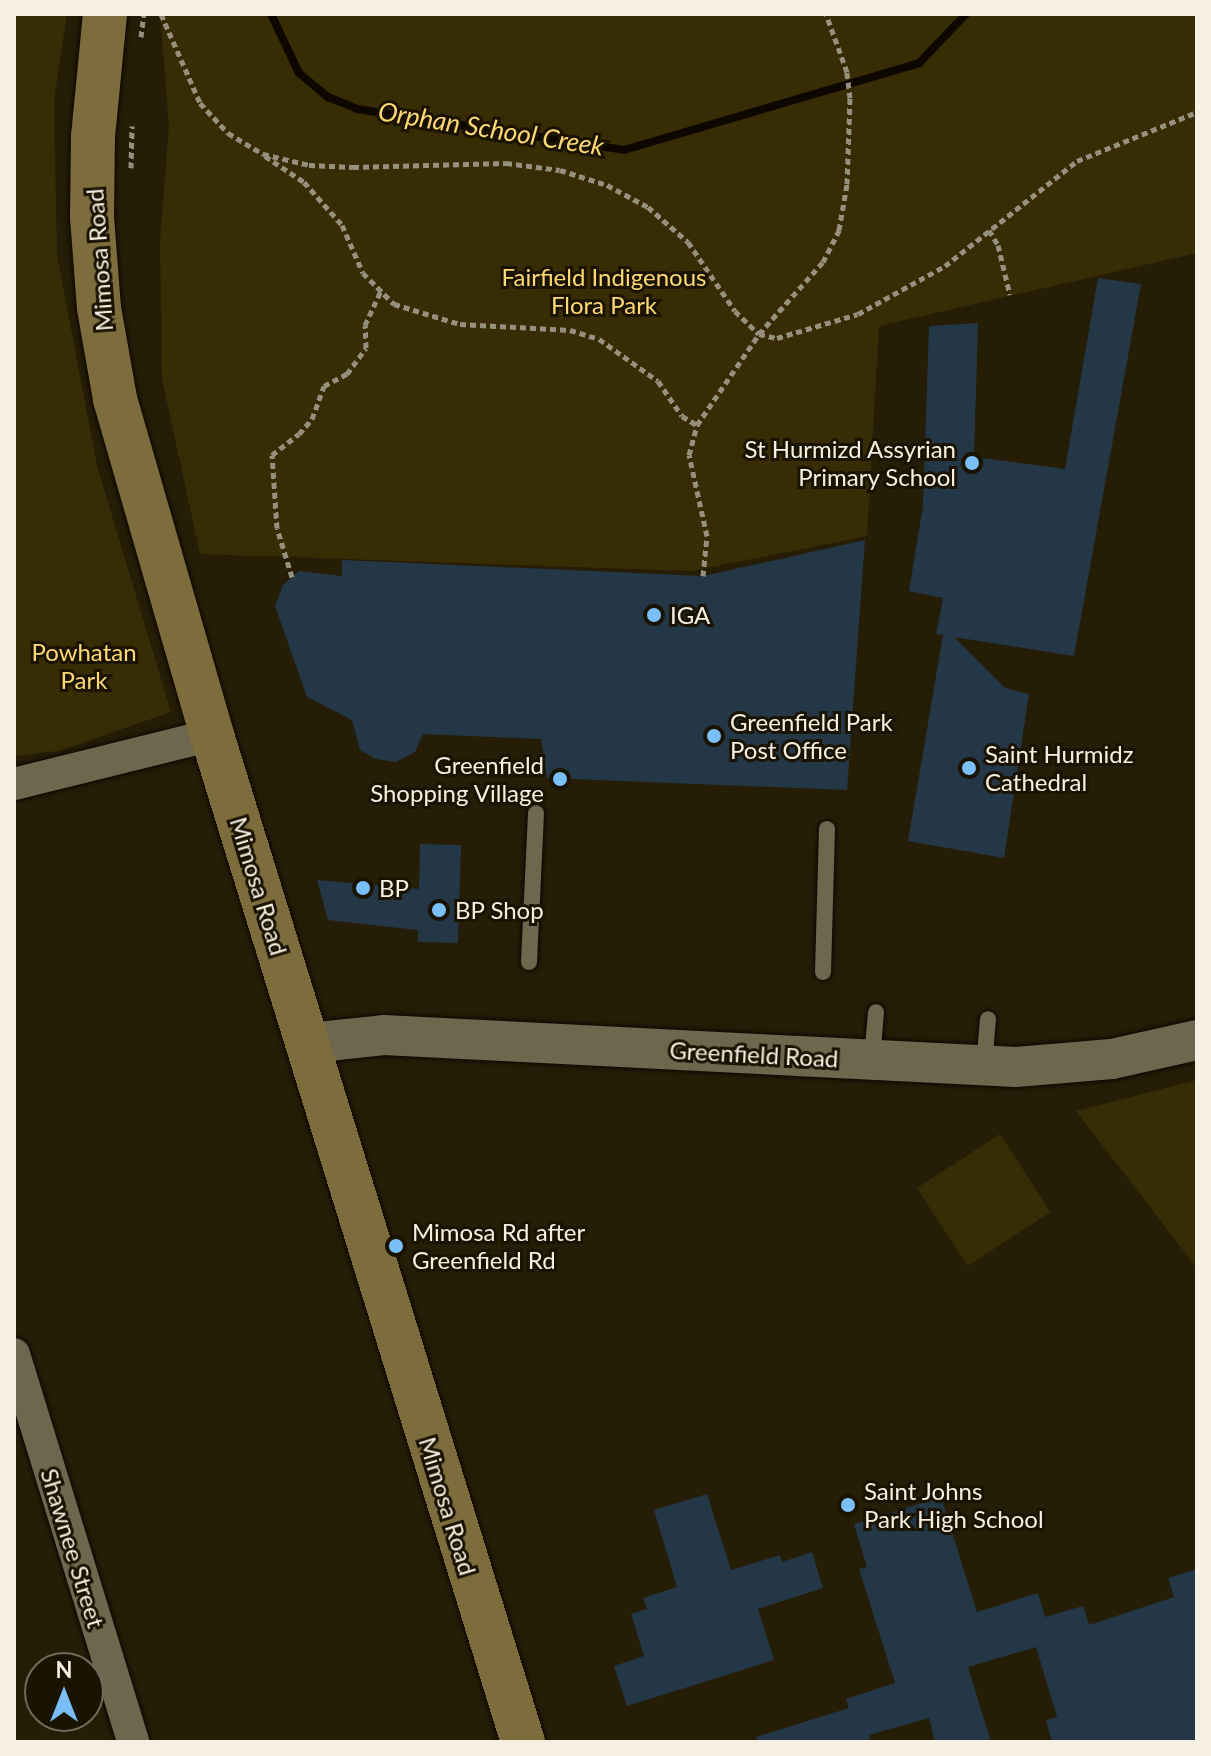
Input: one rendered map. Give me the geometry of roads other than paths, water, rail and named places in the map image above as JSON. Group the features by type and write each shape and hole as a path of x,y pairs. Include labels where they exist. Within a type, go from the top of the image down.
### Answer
{"main road":[{"name":"Mimosa Road","path":"105,14 93,136 99,308 126,442 212,735 523,1742"}],"street":[{"path":"14,784 212,735"},
{"name":"Greenfield Road","path":"309,1043 384,1035 984,1065 1063,1066 1197,1040"},
{"name":"Shawnee Street","path":"14,1354 133,1742"}],"lane":[{"path":"529,962 536,813"},
{"path":"823,972 827,829"},
{"path":"872,1059 876,1012"},
{"path":"984,1065 988,1019"}],"waterway":[{"name":"Orphan School Creek","path":"271,14 299,73 328,97 357,109 624,150 919,63 966,14"}],"place":[{"name":"St Hurmizd Assyrian Primary School","path":"972,463"},
{"name":"IGA","path":"654,615"},
{"name":"Greenfield Park Post Office","path":"714,736"},
{"name":"Saint Hurmidz Cathedral","path":"969,768"},
{"name":"Greenfield Shopping Village","path":"560,779"},
{"name":"BP","path":"363,888"},
{"name":"BP Shop","path":"439,910"},
{"name":"Mimosa Rd after Greenfield Rd","path":"396,1246"},
{"name":"Saint Johns Park High School","path":"848,1505"}],"park label":[{"name":"Fairfield Indigenous Flora Park","path":"604,291"},
{"name":"Powhatan Park","path":"84,666"}]}
